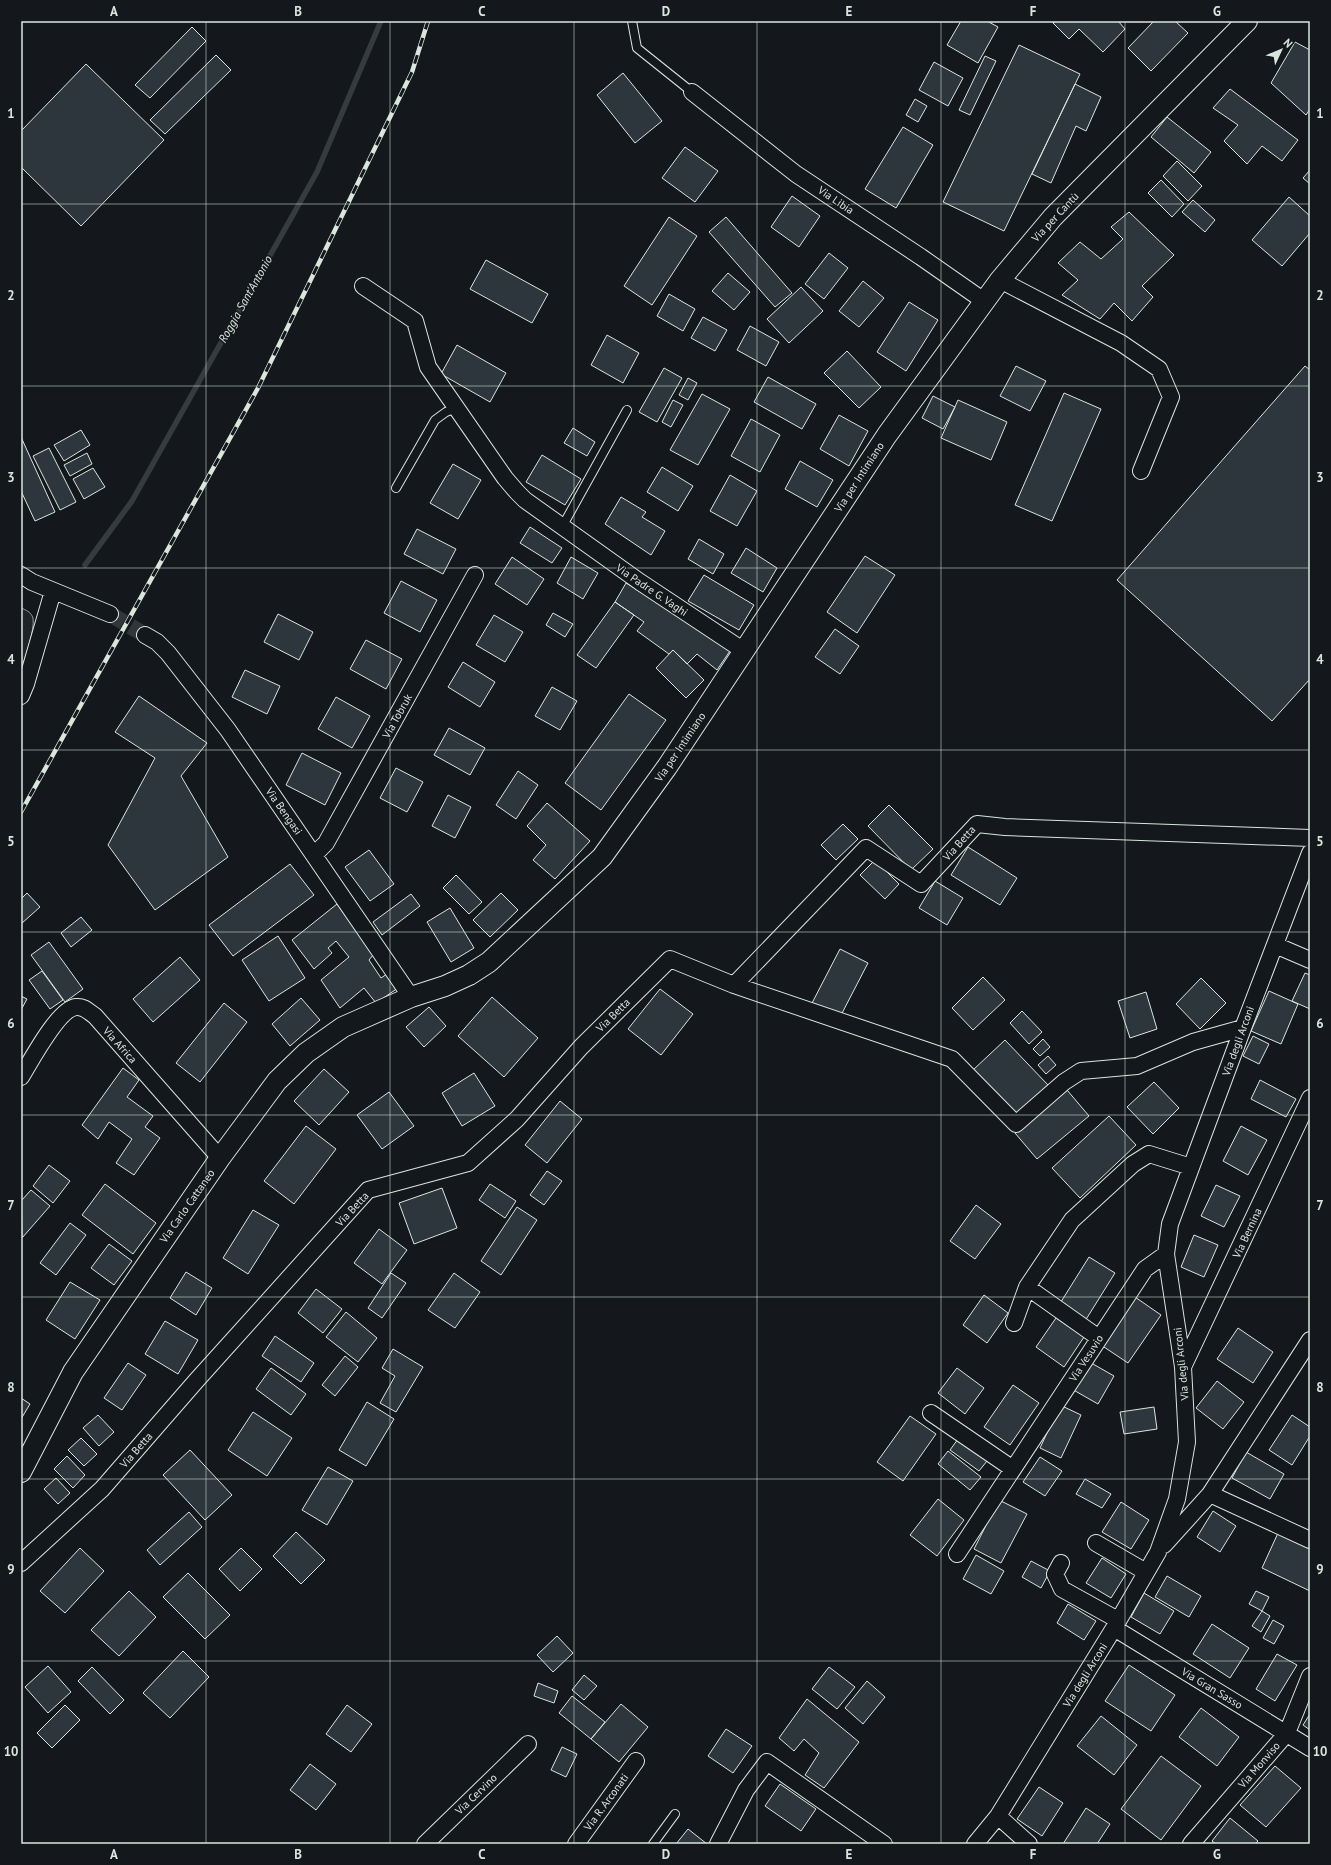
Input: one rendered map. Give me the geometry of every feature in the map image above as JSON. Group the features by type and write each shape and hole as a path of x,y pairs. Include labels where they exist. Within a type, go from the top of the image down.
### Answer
{"street":[{"name":"Via per Cantù","path":"887,435 1000,280 1054,217 1247,21"},
{"name":"Via Libia","path":"692,92 796,174 921,257 984,302"},
{"path":"1000,280 1121,343 1159,369 1171,397 1141,471"},
{"name":"Via Padre G. Vaghi","path":"363,286 415,321 428,367 505,478 525,500 640,582 744,651"},
{"name":"Via per Intimiano","path":"411,997 445,986 489,962 515,940 602,857 667,767 887,435"},
{"name":"Via Tobruk","path":"314,854 326,843 475,575"},
{"path":"24,582 53,591 110,614"},
{"path":"21,696 26,684 53,591"},
{"name":"Via Bengasi","path":"145,635 157,642 168,653 228,730 411,997"},
{"name":"Via Betta","path":"734,985 866,848 922,884 977,824 1005,827 1310,838"},
{"name":"Via degli Arconi","path":"975,1844 998,1816 1116,1624 1158,1552 1178,1499 1187,1442 1183,1367 1166,1254 1170,1224 1310,853"},
{"path":"1275,945 1310,960"},
{"name":"Via Betta","path":"21,1564 102,1489 196,1381 368,1190 468,1163 517,1119 581,1047 670,959 734,985 952,1059 1016,1124 1064,1082 1081,1071 1137,1066 1192,1042 1243,1028"},
{"name":"Via Carlo Cattaneo","path":"21,1472 73,1372 220,1158 277,1081 297,1060 343,1027 411,997"},
{"name":"Via Africa","path":"21,1077 58,1021 69,1009 83,1007 95,1016 220,1158"},
{"name":"Via Bernina","path":"1183,1367 1310,1098"},
{"path":"1014,1323 1026,1287 1072,1220 1133,1164 1149,1154 1191,1167"},
{"name":"Via Vesuvio","path":"957,1554 1145,1270 1166,1254"},
{"path":"1026,1287 1099,1338"},
{"path":"1158,1552 1210,1494 1310,1340"},
{"path":"931,1412 1013,1469"},
{"path":"1210,1494 1310,1540"},
{"path":"1096,1543 1146,1572"},
{"name":"Via Gran Sasso","path":"1061,1563 1055,1574 1062,1589 1310,1748"},
{"name":"Via Monviso","path":"1191,1844 1287,1733 1310,1676"},
{"name":"Via Cervino","path":"425,1844 528,1744"},
{"name":"Via R. Arconati","path":"576,1844 636,1761"},
{"path":"718,1844 746,1790 767,1762 884,1844"},
{"path":"998,1816 1029,1844"}],"lane":[{"path":"632,21 637,48 692,92"},
{"path":"396,488 435,420 446,412 456,408"},
{"path":"562,527 626,410"},
{"path":"653,1844 676,1814"}],"shaded area":[{"path":"21,608 31,614 33,618 33,629 21,670"}],"building":[{"path":"961,21 987,21 998,27 978,63 947,45"},
{"path":"1056,21 1118,21 1125,29 1103,52 1079,29 1069,39 1053,23"},
{"path":"1154,21 1175,21 1188,33 1151,71 1128,48"},
{"path":"192,27 206,41 150,98 135,85"},
{"path":"1295,42 1310,50 1310,109 1306,115 1271,83"},
{"path":"1019,45 1080,74 1004,231 943,202"},
{"path":"216,55 231,70 165,134 150,120"},
{"path":"985,56 996,61 970,115 959,110"},
{"path":"934,62 963,78 948,106 919,90"},
{"path":"86,64 164,140 81,226 21,167 21,131"},
{"path":"623,73 662,121 635,143 597,95"},
{"path":"1075,84 1101,97 1086,131 1076,126 1051,183 1032,174"},
{"path":"1230,89 1298,140 1282,161 1262,146 1247,164 1224,141 1238,125 1213,108"},
{"path":"915,99 927,106 918,122 906,115"},
{"path":"1167,117 1211,152 1194,173 1151,137"},
{"path":"903,127 933,145 896,208 865,189"},
{"path":"685,147 718,171 695,202 662,178"},
{"path":"1177,161 1202,186 1188,201 1163,176"},
{"path":"1310,170 1310,184 1303,178"},
{"path":"1161,180 1184,204 1172,217 1148,193"},
{"path":"792,196 820,216 799,247 771,227"},
{"path":"1289,197 1310,216 1310,233 1282,266 1252,240"},
{"path":"1193,200 1215,220 1205,232 1182,212"},
{"path":"1129,212 1174,255 1142,286 1153,297 1132,321 1114,303 1100,319 1062,295 1078,280 1058,263 1080,242 1101,259 1123,239 1111,227"},
{"path":"669,217 697,236 652,305 624,286"},
{"path":"726,217 792,293 775,307 709,232"},
{"path":"829,253 848,268 824,299 805,284"},
{"path":"486,260 548,294 532,323 470,289"},
{"path":"728,273 750,292 734,310 712,291"},
{"path":"863,281 884,298 859,327 839,311"},
{"path":"801,287 823,311 789,343 767,319"},
{"path":"669,294 695,309 683,331 657,316"},
{"path":"909,302 938,320 906,371 877,352"},
{"path":"703,317 727,330 715,351 691,338"},
{"path":"750,326 779,342 766,366 737,350"},
{"path":"607,335 639,353 623,383 591,365"},
{"path":"457,345 506,373 490,402 441,374"},
{"path":"847,351 881,387 859,408 824,373"},
{"path":"1016,366 1046,381 1030,411 1000,396"},
{"path":"1305,366 1310,370 1310,679 1272,721 1117,580"},
{"path":"664,368 682,378 657,422 639,412"},
{"path":"768,377 816,404 802,429 754,402"},
{"path":"688,378 697,383 688,400 679,395"},
{"path":"1064,393 1101,409 1052,521 1015,505"},
{"path":"702,394 730,409 698,465 670,450"},
{"path":"933,396 955,407 943,429 922,418"},
{"path":"673,400 683,405 671,427 662,422"},
{"path":"958,400 1007,422 991,460 941,438"},
{"path":"839,415 868,431 849,466 820,449"},
{"path":"751,419 780,435 760,472 731,456"},
{"path":"573,428 595,442 587,456 564,443"},
{"path":"81,430 90,445 64,461 54,445"},
{"path":"21,437 55,512 35,521 21,491"},
{"path":"49,448 76,502 60,510 33,456"},
{"path":"87,453 92,464 70,476 64,465"},
{"path":"542,455 581,479 565,505 526,482"},
{"path":"800,461 833,480 817,507 785,489"},
{"path":"453,464 481,480 458,519 430,503"},
{"path":"662,467 693,486 678,511 647,492"},
{"path":"93,468 105,487 84,499 73,479"},
{"path":"730,475 757,491 737,526 710,511"},
{"path":"621,497 646,512 642,517 665,531 651,555 605,524"},
{"path":"530,527 562,548 552,563 520,543"},
{"path":"417,529 456,549 443,574 404,554"},
{"path":"699,539 724,554 713,574 688,559"},
{"path":"746,548 777,568 763,592 731,573"},
{"path":"865,556 895,575 857,633 827,612"},
{"path":"512,557 544,579 527,605 495,584"},
{"path":"571,557 598,573 583,599 557,583"},
{"path":"704,575 754,605 739,630 688,601"},
{"path":"401,581 437,600 420,632 384,613"},
{"path":"626,583 732,648 717,670 697,654 687,664 673,650 669,654 637,631 644,622 615,602"},
{"path":"615,602 634,615 596,668 577,655"},
{"path":"553,613 573,624 565,637 546,625"},
{"path":"278,614 313,632 299,660 264,642"},
{"path":"494,615 523,632 505,662 476,645"},
{"path":"835,629 859,646 840,674 815,657"},
{"path":"366,640 402,659 386,689 350,669"},
{"path":"673,650 704,680 686,698 656,668"},
{"path":"463,662 495,682 480,707 448,687"},
{"path":"245,670 280,686 267,714 232,697"},
{"path":"552,687 577,701 560,730 535,716"},
{"path":"629,694 666,720 601,810 565,783"},
{"path":"139,696 207,743 181,776 228,857 155,910 108,845 155,758 115,732"},
{"path":"336,697 370,716 352,748 318,729"},
{"path":"449,728 485,748 470,775 434,755"},
{"path":"302,753 341,773 325,805 286,785"},
{"path":"396,768 423,782 407,812 380,798"},
{"path":"518,771 538,785 516,819 496,805"},
{"path":"448,795 471,807 455,838 432,826"},
{"path":"547,803 590,841 555,879 533,860 546,845 527,826"},
{"path":"889,805 933,849 911,870 868,826"},
{"path":"843,824 858,839 836,860 821,845"},
{"path":"968,847 1017,878 1000,905 951,875"},
{"path":"369,850 394,884 370,901 345,867"},
{"path":"875,860 899,884 885,899 860,875"},
{"path":"290,864 314,895 233,956 209,925"},
{"path":"456,875 482,902 469,914 443,888"},
{"path":"935,881 963,898 947,925 919,908"},
{"path":"27,893 40,907 21,924 21,899"},
{"path":"501,893 518,910 490,937 473,920"},
{"path":"411,894 420,906 382,935 373,922"},
{"path":"337,904 373,955 369,960 381,978 387,974 398,988 376,1003 364,988 340,1008 321,980 349,957 336,941 328,948 332,953 314,969 292,940"},
{"path":"450,908 474,948 451,962 427,922"},
{"path":"81,917 92,930 71,947 61,933"},
{"path":"278,936 305,978 269,1001 242,960"},
{"path":"49,942 83,989 65,1002 31,955"},
{"path":"840,949 868,963 839,1019 811,1005"},
{"path":"180,957 200,980 153,1022 133,999"},
{"path":"42,971 63,1000 50,1009 29,980"},
{"path":"1305,973 1310,975 1310,1009 1292,1001"},
{"path":"983,977 1005,1000 973,1030 952,1008"},
{"path":"1201,978 1226,1003 1200,1029 1176,1004"},
{"path":"660,989 693,1014 661,1055 628,1029"},
{"path":"1269,991 1298,1004 1281,1044 1251,1031"},
{"path":"1146,992 1157,1029 1130,1038 1118,1001"},
{"path":"21,996 27,999 21,1010"},
{"path":"492,997 538,1038 504,1077 458,1036"},
{"path":"301,998 320,1020 290,1046 272,1024"},
{"path":"224,1003 247,1022 200,1082 176,1063"},
{"path":"429,1007 446,1026 424,1047 406,1027"},
{"path":"1022,1011 1042,1032 1029,1044 1010,1023"},
{"path":"1253,1036 1269,1044 1259,1064 1243,1056"},
{"path":"1043,1039 1050,1047 1040,1056 1033,1049"},
{"path":"1005,1040 1048,1085 1016,1115 973,1070"},
{"path":"1048,1056 1056,1065 1046,1074 1038,1065"},
{"path":"123,1068 139,1080 127,1097 153,1116 145,1127 160,1138 134,1175 116,1163 132,1139 109,1122 98,1139 82,1125"},
{"path":"324,1069 349,1092 319,1125 294,1101"},
{"path":"474,1073 495,1106 462,1126 442,1093"},
{"path":"1260,1080 1296,1099 1286,1117 1251,1099"},
{"path":"1154,1082 1179,1108 1153,1134 1127,1107"},
{"path":"1067,1090 1089,1116 1037,1159 1015,1133"},
{"path":"389,1092 414,1126 382,1149 357,1115"},
{"path":"560,1101 582,1119 547,1163 525,1145"},
{"path":"1109,1116 1136,1145 1080,1198 1052,1168"},
{"path":"306,1126 336,1149 294,1204 264,1181"},
{"path":"1241,1126 1267,1140 1248,1175 1223,1161"},
{"path":"49,1165 70,1181 53,1203 33,1186"},
{"path":"547,1171 562,1181 544,1205 530,1195"},
{"path":"105,1184 156,1223 133,1254 82,1215"},
{"path":"490,1184 516,1201 505,1218 479,1200"},
{"path":"1216,1185 1240,1196 1224,1227 1201,1216"},
{"path":"442,1188 457,1228 414,1244 399,1203"},
{"path":"31,1190 50,1206 22,1238 21,1201"},
{"path":"976,1205 1001,1224 975,1259 950,1241"},
{"path":"517,1207 537,1220 501,1275 481,1261"},
{"path":"253,1210 279,1225 248,1274 223,1258"},
{"path":"70,1223 86,1235 56,1275 40,1263"},
{"path":"379,1229 407,1250 382,1284 354,1263"},
{"path":"1194,1235 1218,1245 1204,1277 1181,1267"},
{"path":"109,1244 132,1261 114,1285 91,1268"},
{"path":"1089,1257 1115,1273 1085,1321 1059,1305"},
{"path":"186,1272 212,1288 196,1315 170,1298"},
{"path":"391,1273 406,1283 382,1318 368,1308"},
{"path":"454,1273 480,1292 455,1328 428,1310"},
{"path":"70,1282 100,1300 75,1339 46,1320"},
{"path":"316,1289 342,1309 323,1333 298,1313"},
{"path":"984,1295 1008,1313 987,1343 963,1325"},
{"path":"1135,1297 1161,1315 1128,1363 1101,1345"},
{"path":"346,1312 377,1338 358,1362 326,1337"},
{"path":"1056,1318 1084,1337 1064,1367 1036,1347"},
{"path":"165,1321 198,1340 178,1374 145,1354"},
{"path":"1238,1328 1273,1352 1253,1383 1217,1359"},
{"path":"275,1336 314,1363 301,1382 262,1356"},
{"path":"393,1349 423,1367 396,1412 380,1403 395,1376 382,1368"},
{"path":"345,1356 358,1367 335,1396 322,1385"},
{"path":"1086,1360 1114,1376 1098,1404 1070,1388"},
{"path":"128,1363 146,1375 122,1410 104,1398"},
{"path":"271,1368 306,1394 291,1415 256,1389"},
{"path":"957,1368 984,1388 965,1414 938,1393"},
{"path":"1217,1381 1244,1402 1223,1429 1196,1408"},
{"path":"1013,1385 1039,1403 1010,1445 984,1427"},
{"path":"21,1398 30,1404 21,1419"},
{"path":"367,1402 394,1419 366,1466 339,1450"},
{"path":"1060,1405 1081,1415 1061,1458 1040,1448"},
{"path":"1154,1407 1157,1429 1124,1434 1120,1412"},
{"path":"253,1412 292,1438 267,1476 228,1450"},
{"path":"98,1415 114,1432 99,1446 83,1428"},
{"path":"1292,1415 1310,1427 1310,1436 1292,1465 1269,1450"},
{"path":"910,1416 936,1434 903,1481 877,1462"},
{"path":"81,1438 97,1454 84,1466 68,1450"},
{"path":"958,1439 987,1461 979,1471 950,1450"},
{"path":"190,1450 232,1495 205,1520 163,1475"},
{"path":"948,1451 981,1477 970,1490 938,1464"},
{"path":"1246,1452 1284,1474 1270,1499 1232,1478"},
{"path":"67,1456 85,1475 73,1488 54,1469"},
{"path":"1040,1457 1062,1471 1045,1496 1023,1482"},
{"path":"328,1467 353,1481 327,1525 302,1510"},
{"path":"56,1478 70,1493 58,1504 44,1489"},
{"path":"1085,1479 1111,1494 1102,1508 1076,1494"},
{"path":"938,1499 964,1520 937,1556 910,1535"},
{"path":"999,1500 1027,1514 1001,1563 974,1549"},
{"path":"1121,1502 1149,1520 1131,1549 1102,1532"},
{"path":"1213,1511 1236,1526 1220,1552 1197,1537"},
{"path":"189,1512 202,1527 160,1565 147,1550"},
{"path":"296,1532 325,1560 301,1584 273,1556"},
{"path":"1278,1533 1310,1548 1310,1591 1262,1568"},
{"path":"80,1548 104,1571 65,1613 40,1591"},
{"path":"241,1548 262,1569 240,1591 219,1569"},
{"path":"976,1555 1004,1571 991,1594 963,1579"},
{"path":"1102,1558 1126,1574 1111,1598 1086,1583"},
{"path":"1031,1561 1050,1571 1041,1588 1022,1577"},
{"path":"188,1573 230,1615 205,1639 163,1597"},
{"path":"1167,1576 1201,1596 1189,1617 1155,1597"},
{"path":"129,1591 156,1617 119,1656 91,1630"},
{"path":"1256,1591 1269,1597 1262,1611 1249,1604"},
{"path":"1144,1593 1174,1611 1160,1634 1131,1617"},
{"path":"1068,1604 1096,1621 1084,1640 1057,1623"},
{"path":"1262,1611 1270,1616 1261,1632 1252,1626"},
{"path":"1273,1620 1284,1626 1274,1644 1263,1638"},
{"path":"1212,1624 1249,1648 1230,1678 1193,1654"},
{"path":"557,1636 573,1653 553,1672 537,1655"},
{"path":"183,1651 209,1677 170,1718 143,1693"},
{"path":"1277,1654 1297,1665 1275,1701 1256,1689"},
{"path":"1129,1665 1175,1695 1151,1731 1105,1701"},
{"path":"48,1666 71,1692 48,1713 25,1687"},
{"path":"92,1667 124,1700 110,1714 78,1681"},
{"path":"829,1667 855,1687 837,1709 812,1689"},
{"path":"584,1675 597,1686 584,1700 572,1690"},
{"path":"867,1681 885,1697 863,1724 845,1708"},
{"path":"538,1683 558,1691 554,1703 534,1696"},
{"path":"572,1696 605,1722 591,1739 559,1713"},
{"path":"807,1699 859,1742 824,1788 805,1775 819,1753 804,1739 794,1751 779,1738"},
{"path":"621,1704 648,1727 619,1762 591,1739"},
{"path":"65,1705 80,1720 52,1748 37,1733"},
{"path":"347,1705 372,1724 351,1752 326,1734"},
{"path":"1201,1708 1239,1737 1217,1766 1179,1737"},
{"path":"1310,1714 1310,1730 1303,1725"},
{"path":"1101,1716 1137,1745 1114,1775 1077,1746"},
{"path":"726,1729 752,1746 733,1773 708,1756"},
{"path":"562,1747 577,1754 566,1777 551,1770"},
{"path":"1161,1756 1201,1786 1161,1840 1121,1809"},
{"path":"310,1764 336,1784 316,1810 290,1790"},
{"path":"1275,1766 1301,1788 1266,1827 1240,1805"},
{"path":"780,1784 816,1809 801,1831 765,1806"},
{"path":"1039,1787 1063,1803 1042,1836 1017,1819"},
{"path":"1086,1808 1110,1824 1097,1844 1063,1844"},
{"path":"1230,1818 1258,1841 1255,1844 1216,1844 1212,1841"},
{"path":"688,1829 707,1844 676,1844"}],"waterway":[{"name":"Roggia Sant'Antonio","path":"85,565 132,501 317,172 381,21"}],"tunnel":[{"path":"110,614 145,635"}],"railway":[{"path":"21,812 258,388 412,72 428,21"}]}
